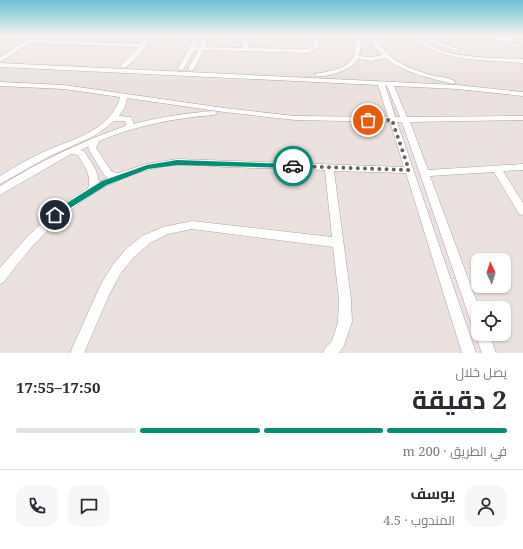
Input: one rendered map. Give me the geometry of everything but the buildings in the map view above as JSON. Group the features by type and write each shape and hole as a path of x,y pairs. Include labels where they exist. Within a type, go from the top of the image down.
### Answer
{"street":[{"path":"0,60 11,52"},
{"path":"123,66 137,52"},
{"path":"181,68 190,52"},
{"path":"191,69 200,52"},
{"path":"317,75 336,71 350,65 358,57 359,52"},
{"path":"382,52 412,70 453,82"},
{"path":"445,52 464,57 482,57 523,61"},
{"path":"466,52 482,57"},
{"path":"358,57 377,59 386,56"},
{"path":"0,60 453,82 523,88"},
{"path":"0,65 457,87 523,94"},
{"path":"0,83 64,87 245,113 295,118 404,118 523,114"},
{"path":"0,83 67,84 260,111 355,118"},
{"path":"381,84 469,353"},
{"path":"390,84 425,174 471,302"},
{"path":"0,181 45,155 101,128 120,110 124,102 124,95"},
{"path":"0,191 29,173 71,151 128,129 168,119 206,113 245,113"},
{"path":"425,117 523,118"},
{"path":"112,119 121,118 128,120 130,124 128,129"},
{"path":"95,141 92,148 107,172 114,176 120,176"},
{"path":"71,151 81,153 94,176 94,185 92,190"},
{"path":"0,278 38,231 64,208 92,190 120,176 147,167 177,162 409,170"},
{"path":"329,167 345,299 345,322 337,345 330,353"},
{"path":"425,174 523,167"},
{"path":"496,168 523,211"},
{"path":"77,353 114,272 123,258 134,248 157,234 175,228 192,225 338,243"},
{"path":"485,341 489,353"}],"way so far":[{"path":"293,166 409,170 392,120 368,120"}],"route":[{"path":"55,215 104,183 147,167 177,162 293,166"}]}
